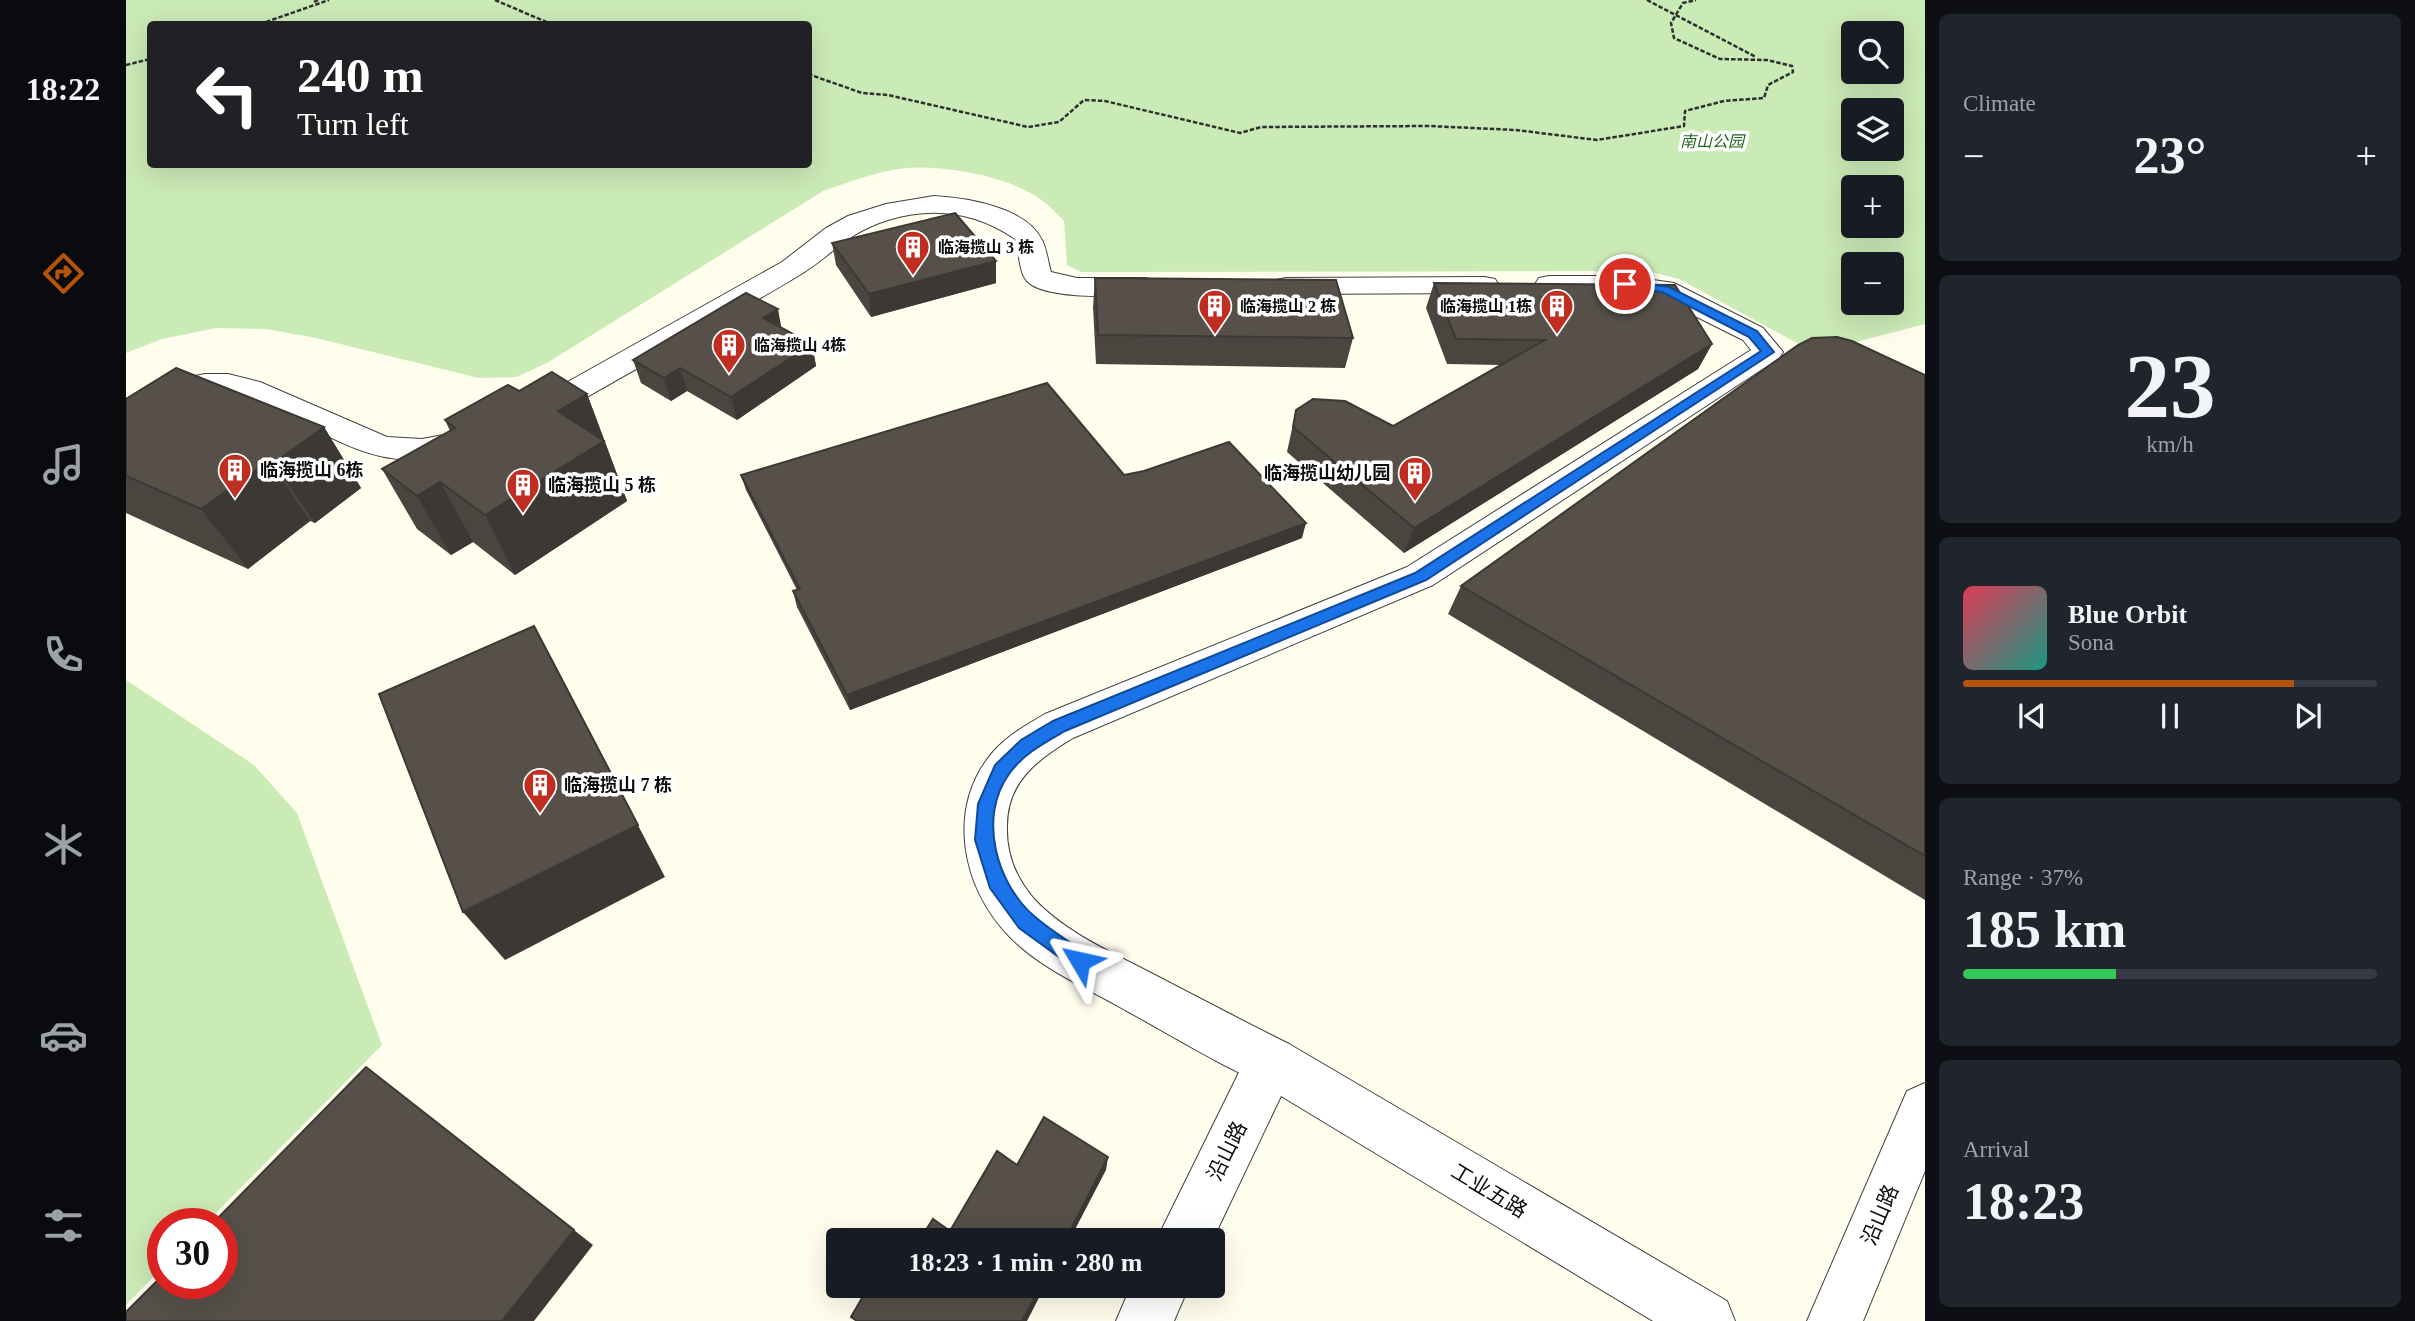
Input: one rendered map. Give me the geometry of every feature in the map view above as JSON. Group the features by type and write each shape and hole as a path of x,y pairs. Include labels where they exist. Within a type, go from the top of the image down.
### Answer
{"street":[{"path":"126,414 172,391 204,383 229,382 256,388 375,445 405,449 443,448 499,430 541,411 792,268 846,228 886,212 934,204 965,206 1006,221 1025,234 1030,242 1038,277 1052,284 1069,287 1180,286"},
{"name":"工业五路","path":"1250,286 1644,285 1664,289 1783,350 1420,576 1059,726 1027,744 1002,770 987,804 984,840 996,882 1026,922 1080,961 1270,1062 1707,1321"},
{"name":"沿山路","path":"1189,1228 1270,1062"},
{"name":"沿山路","path":"1835,1321 1925,1110"},
{"path":"1144,1321 1155,1298"}],"path":[{"path":"269,21 329,0"},
{"path":"495,0 544,21"},
{"path":"1647,0 1756,57"},
{"path":"812,75 862,93 888,95 1028,127 1059,122 1084,100 1105,101 1151,114 1240,132 1261,127 1429,126 1516,130 1597,140 1684,126 1685,111 1724,101 1764,98 1768,85 1793,72 1792,66 1777,60 1756,57 1724,60 1674,38 1671,23 1683,4 1696,0"},
{"path":"126,65 147,60"}],"green space":[{"name":"南山公园","path":"126,0 1925,0 1925,324 1810,354 1808,349 1679,279 1647,271 1081,272 1067,265 1064,221 1040,199 994,178 939,168 906,168 885,172 823,191 547,363 516,377 479,378 316,338 266,329 216,328 162,339 126,353"},
{"path":"126,680 254,765 297,813 382,1045 221,1208 147,1208 147,1283 126,1305"}],"building":[{"path":"955,213 996,261 869,294 832,243"},
{"path":"1095,278 1336,280 1353,338 1098,335"},
{"path":"1434,283 1675,285 1712,344 1414,528 1293,427 1296,410 1313,399 1345,401 1393,426 1545,340 1456,339"},
{"path":"746,293 778,309 763,318 812,344 731,397 680,368 664,378 633,360"},
{"path":"1837,337 1852,341 1925,375 1925,856 1461,586 1798,345 1812,338"},
{"path":"176,368 324,427 274,463 269,461 201,509 126,476 126,399"},
{"path":"552,372 587,394 558,411 604,441 485,515 440,482 417,496 382,469 455,428 445,420 508,385 519,391"},
{"path":"1047,383 1124,475 1144,471 1229,442 1306,523 847,695 793,591 800,589 741,475"},
{"name":"临海揽山 7 栋","path":"534,626 638,825 463,912 379,694"},
{"path":"366,1067 574,1230 502,1321 126,1321 126,1312 147,1291 147,1299 238,1299 238,1208 228,1208"},
{"path":"1044,1117 1108,1157 1072,1228 952,1228 997,1151 1017,1165"},
{"path":"933,1219 946,1228 927,1228"},
{"path":"862,1298 1034,1298 1022,1321 857,1321 851,1317"}],"place":[{"name":"临海揽山 3 栋","path":"913,277"},
{"name":"临海揽山 2 栋","path":"1215,336"},
{"name":"临海揽山 1栋","path":"1557,336"},
{"name":"临海揽山 4栋","path":"729,375"},
{"name":"临海揽山 6栋","path":"235,500"},
{"name":"临海揽山幼儿园","path":"1415,503"},
{"name":"临海揽山 5 栋","path":"523,515"},
{"name":"临海揽山 7 栋","path":"540,815"}],"route":[{"path":"1080,961 1026,922 996,882 984,840 987,804 1002,770 1027,744 1059,726 1359,604 1420,576 1768,352 1753,334 1664,289 1625,284"}]}
